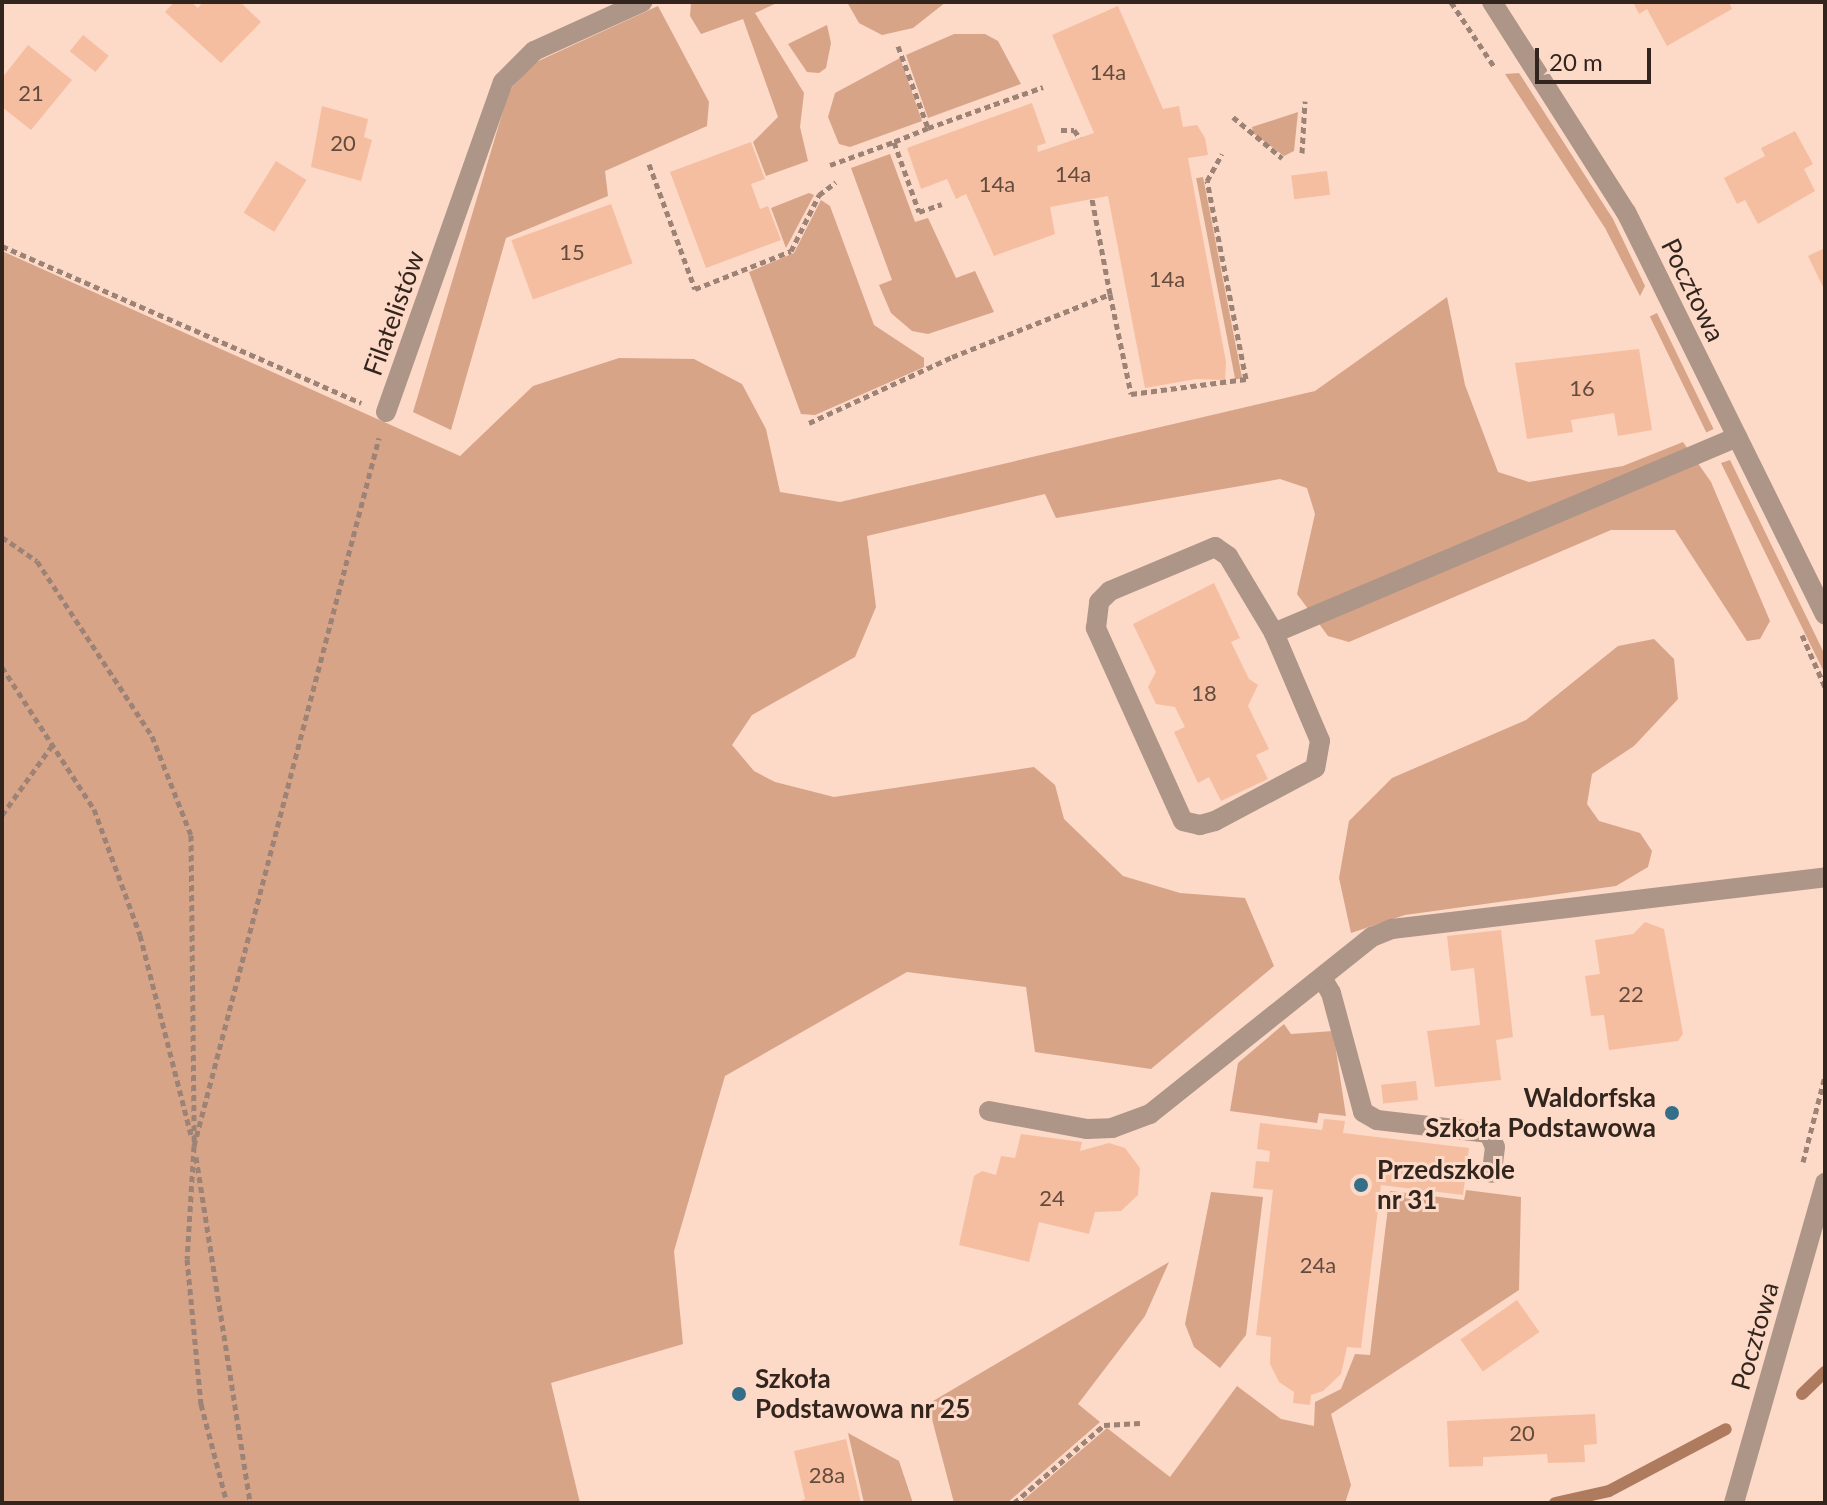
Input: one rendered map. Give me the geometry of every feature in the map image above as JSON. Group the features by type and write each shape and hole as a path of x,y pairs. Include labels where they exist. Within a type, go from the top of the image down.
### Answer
{"street":[{"name":"Filatelistów","path":"386,412 503,82 534,51 642,2"},
{"name":"Pocztowa","path":"1492,2 1626,212 1824,608"},
{"path":"1274,633 1737,437"},
{"path":"1215,547 1228,556 1274,633 1320,741 1315,768 1215,821 1193,825 1183,821 1096,628 1099,602 1110,591 1215,547"},
{"path":"989,1111 1087,1129 1112,1128 1150,1114 1372,937 1392,929 1825,877"},
{"path":"1322,978 1331,993 1363,1112 1377,1120 1489,1133 1495,1147 1492,1173"},
{"name":"Pocztowa","path":"1734,1503 1825,1183"}],"path":[{"path":"1451,2 1504,82"},
{"path":"898,46 928,128"},
{"path":"830,165 1043,87"},
{"path":"1302,153 1305,101"},
{"path":"1233,117 1282,158"},
{"path":"1061,130 1074,130 1080,138"},
{"path":"894,142 919,212 942,204"},
{"path":"1092,199 1131,394 1246,379 1207,181 1222,154"},
{"path":"649,164 695,289 791,251 819,195 836,182"},
{"name":"Filatelistów","path":"2,246 386,412"},
{"path":"809,423 952,357 1110,294"},
{"path":"194,1146 386,412"},
{"path":"2,537 37,561 152,736 191,835 189,1031 194,1146 187,1259 201,1404 227,1503"},
{"path":"1795,621 1825,687"},
{"path":"2,667 94,809 140,935 194,1146 250,1503"},
{"path":"2,815 54,743"},
{"path":"1014,1503 1104,1425 1140,1423"}],"shaded area":[{"path":"691,2 779,2 755,13 804,93 800,127 808,161 766,176 753,142 778,117 743,19 701,34 690,16"},
{"path":"847,2 946,2 913,28 882,35 859,23"},
{"path":"658,6 709,102 707,126 605,171 608,196 506,238 451,430 413,412 509,91 534,63"},
{"path":"827,25 831,43 826,68 819,73 807,72 788,44"},
{"path":"954,34 985,34 998,41 1021,84 928,118 906,55"},
{"path":"900,58 922,121 850,147 839,144 828,117 835,93"},
{"path":"1519,73 1613,219 1645,286 1640,296 1605,228 1505,74"},
{"path":"1298,112 1294,151 1284,156 1253,133 1252,127"},
{"path":"890,154 915,222 928,218 956,278 975,271 994,312 928,334 912,331 891,313 879,285 892,280 851,168"},
{"path":"1203,177 1242,378 1235,380 1196,178"},
{"path":"809,193 814,195 786,248 771,208"},
{"path":"821,200 830,206 874,325 924,358 924,367 815,415 801,414 749,272 794,253"},
{"path":"2,251 460,456 533,386 619,358 694,359 742,384 766,429 780,492 840,502 1315,391 1447,297 1465,385 1498,472 1529,482 1623,466 1683,442 1711,482 1770,621 1760,639 1747,641 1675,530 1611,530 1349,642 1328,636 1297,594 1315,514 1307,488 1280,479 1056,518 1045,494 867,536 876,607 855,657 752,715 732,745 754,771 775,782 834,797 1034,767 1055,785 1064,819 1123,876 1180,893 1245,898 1274,966 1151,1069 1035,1052 1026,987 907,972 725,1076 674,1251 683,1344 551,1383 580,1503 2,1503"},
{"path":"1657,313 1714,429 1706,432 1650,317"},
{"path":"1730,460 1825,655 1825,674 1721,463"},
{"path":"1654,639 1674,659 1678,699 1634,746 1592,774 1587,804 1599,821 1640,833 1652,851 1648,867 1616,886 1405,915 1351,933 1339,878 1349,821 1392,778 1526,720 1618,646"},
{"path":"1284,1024 1291,1034 1333,1031 1346,1116 1319,1113 1317,1123 1230,1111 1238,1063"},
{"path":"1466,1190 1521,1197 1519,1290 1331,1414 1351,1485 1345,1503 1020,1503 1107,1428 1170,1477 1237,1386 1281,1419 1314,1426 1315,1402 1341,1389 1355,1354 1370,1355 1390,1191 1464,1200"},
{"path":"1211,1192 1263,1197 1246,1335 1220,1368 1194,1347 1185,1324"},
{"path":"1169,1262 1145,1316 1078,1404 1100,1422 1007,1503 954,1503 928,1404"},
{"path":"848,1433 899,1461 913,1503 864,1503"}],"building":[{"path":"174,2 191,2 198,8 203,2 240,2 261,22 221,63 165,12"},
{"path":"1633,2 1729,2 1732,9 1667,46 1647,9 1639,14"},
{"path":"1118,6 1163,109 1179,106 1183,127 1197,125 1205,138 1208,155 1188,158 1226,362 1225,380 1196,379 1145,388 1108,196 1050,207 1055,234 994,256 966,194 956,199 947,179 921,189 907,148 1032,103 1046,143 1037,146 1038,152 1094,133 1052,35"},
{"path":"83,35 109,56 95,72 70,51"},
{"path":"28,45 72,80 31,130 2,107 2,78"},
{"path":"322,106 368,119 364,137 372,140 361,181 311,167"},
{"path":"1795,131 1813,164 1804,169 1815,191 1758,224 1745,200 1737,204 1724,178 1765,156 1761,148"},
{"path":"751,142 765,179 751,184 760,209 768,206 781,240 706,268 670,172"},
{"path":"276,161 307,180 274,232 244,213"},
{"path":"1327,171 1330,195 1294,199 1291,175"},
{"path":"611,204 633,263 533,299 511,240"},
{"path":"1825,248 1825,291 1808,256"},
{"path":"1639,349 1652,430 1618,436 1614,413 1571,420 1573,432 1527,439 1515,363"},
{"path":"1214,583 1240,638 1231,642 1249,679 1258,685 1248,706 1269,749 1256,755 1268,779 1221,801 1209,777 1198,783 1174,732 1185,727 1175,707 1156,704 1148,687 1156,672 1133,624"},
{"path":"1645,922 1664,929 1683,1034 1678,1041 1609,1050 1604,1015 1591,1016 1585,976 1600,974 1595,940 1633,934"},
{"path":"1501,930 1513,1037 1496,1040 1501,1080 1435,1087 1427,1031 1480,1025 1474,968 1451,971 1447,936"},
{"path":"1416,1081 1418,1100 1383,1104 1381,1085"},
{"path":"1324,1119 1345,1121 1343,1133 1469,1148 1463,1195 1381,1185 1361,1348 1347,1347 1341,1374 1323,1391 1311,1395 1310,1405 1293,1403 1294,1392 1279,1382 1270,1364 1271,1337 1256,1335 1273,1190 1253,1188 1256,1161 1269,1162 1270,1151 1257,1149 1260,1123 1322,1130"},
{"path":"1021,1134 1082,1142 1080,1151 1109,1143 1125,1148 1140,1168 1138,1195 1121,1211 1095,1212 1089,1234 1039,1222 1029,1262 959,1245 974,1176 982,1171 996,1175 1001,1156 1015,1158"},
{"path":"1517,1300 1539,1332 1483,1372 1460,1340"},
{"path":"1595,1414 1597,1444 1584,1445 1585,1462 1548,1463 1547,1454 1483,1457 1483,1466 1449,1467 1447,1421"},
{"path":"846,1439 861,1503 795,1503 805,1499 794,1451"}],"waterway":[{"path":"1802,1394 1825,1372"},
{"path":"1555,1503 1609,1491 1726,1429"}],"place":[{"name":"Waldorfska Szkoła Podstawowa","path":"1672,1113"},
{"name":"Przedszkole nr 31","path":"1361,1185"},
{"name":"Szkoła Podstawowa nr 25","path":"739,1394"}]}
